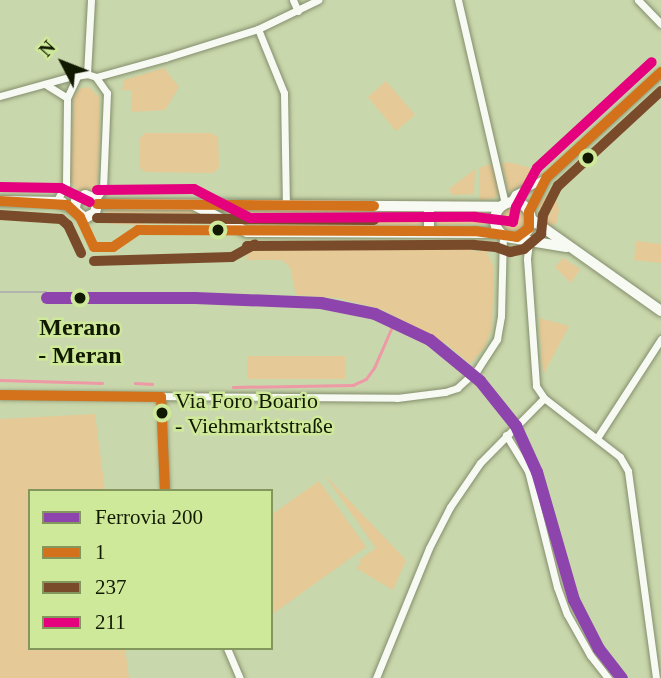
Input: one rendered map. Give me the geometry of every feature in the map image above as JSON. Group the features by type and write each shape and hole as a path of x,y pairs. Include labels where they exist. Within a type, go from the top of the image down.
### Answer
{"street":[{"path":"87,74 91,0"},
{"path":"293,0 298,11"},
{"path":"0,96 87,74 96,77 258,29 318,0"},
{"path":"458,0 496,154 504,204"},
{"path":"638,0 661,24"},
{"path":"258,29 284,93 286,204"},
{"path":"567,247 529,242 505,235 494,220 504,204 515,194 547,177 661,72"},
{"path":"57,202 66,184 67,98 77,77"},
{"path":"66,184 80,217 91,217 97,210 96,202 103,188 107,93 96,77"},
{"path":"45,84 67,98"},
{"path":"191,203 247,232 429,231 520,236 530,220 547,177"},
{"path":"103,188 111,203"},
{"path":"76,204 85,195 96,202 111,203 429,207 521,204 530,220 661,311"},
{"path":"0,201 76,204"},
{"path":"240,228 238,214 249,204"},
{"path":"429,207 429,231"},
{"path":"530,220 527,259 532,367 536,386 544,398 620,457 628,471 656,678"},
{"path":"0,395 419,396 445,392 457,388 470,377 494,347 500,328 505,235"},
{"path":"597,438 661,339"},
{"path":"161,397 166,489"},
{"path":"376,678 429,548 450,507 480,463 544,398"},
{"path":"506,435 528,471 557,587 567,614 590,655 608,678"},
{"path":"228,650 240,678"}],"shaded area":[{"path":"164,68 179,87 165,110 131,112 132,90 122,90 124,80"},
{"path":"386,81 415,115 396,131 368,97"},
{"path":"89,87 100,98 98,182 92,191 81,194 69,180 74,95 81,88"},
{"path":"145,133 211,133 218,137 219,168 213,173 145,172 139,167 140,138"},
{"path":"508,162 528,167 538,176 509,192 502,164"},
{"path":"494,163 500,192 493,199 479,200 479,168"},
{"path":"475,169 474,194 452,195 449,189"},
{"path":"553,189 559,209 557,222 551,227 539,219 538,214 552,213 551,208 539,209 537,205"},
{"path":"513,207 522,211 526,220 522,229 513,233 504,229 500,220 504,211"},
{"path":"189,208 197,218 190,224 150,224 150,220 154,220 154,213 141,214 145,225 110,224 104,217 108,210"},
{"path":"249,208 421,211 425,218 423,223 415,226 251,226 244,224 240,217"},
{"path":"439,210 485,211 485,224 439,225 434,220"},
{"path":"636,241 661,244 661,263 634,260"},
{"path":"466,243 474,252 486,250 494,268 492,328 484,348 470,364 447,344 381,309 338,298 296,295 290,267 282,260 246,260 250,244"},
{"path":"563,258 580,269 571,283 555,267"},
{"path":"539,318 569,326 543,375"},
{"path":"247,356 345,356 345,379 247,379"},
{"path":"95,414 105,489 28,489 28,650 125,650 129,678 0,678 0,419"},
{"path":"323,473 406,560 393,590 356,568 361,563 359,560 376,548"},
{"path":"319,481 366,547 273,614 273,514"}],"waterway":[{"path":"233,387 353,385 366,379 374,368 391,329"},
{"path":"0,380 102,383"},
{"path":"135,383 152,384"}],"railway":[{"path":"0,292 46,292"}],"rail line":[{"name":"200","path":"47,298 195,298 321,303 375,314 430,340 480,381 516,426 537,472 574,600 599,649 622,678"}],"transit line":[{"name":"211","path":"97,190 194,189 250,218 475,217 513,222 516,207 537,168 652,62"},
{"name":"1","path":"94,247 113,247 138,230 475,231 517,237 529,228 529,212 547,177 661,72"},
{"name":"237","path":"247,246 474,245 496,247 510,252 524,249 541,234 543,215 558,186 661,91"},
{"name":"211","path":"0,187 61,188 90,202"},
{"name":"1","path":"0,201 67,205 80,217 94,247"},
{"name":"1","path":"97,204 374,206"},
{"name":"237","path":"0,215 61,219 68,225 81,253"},
{"name":"237","path":"97,218 374,220"},
{"name":"237","path":"94,261 232,257 255,244"},
{"name":"1","path":"0,395 161,397"},
{"name":"1","path":"161,397 165,489"}],"place":[{"name":"Merano - Meran","path":"80,298"},
{"name":"Via Foro Boario - Viehmarktstraße","path":"162,413"}]}
